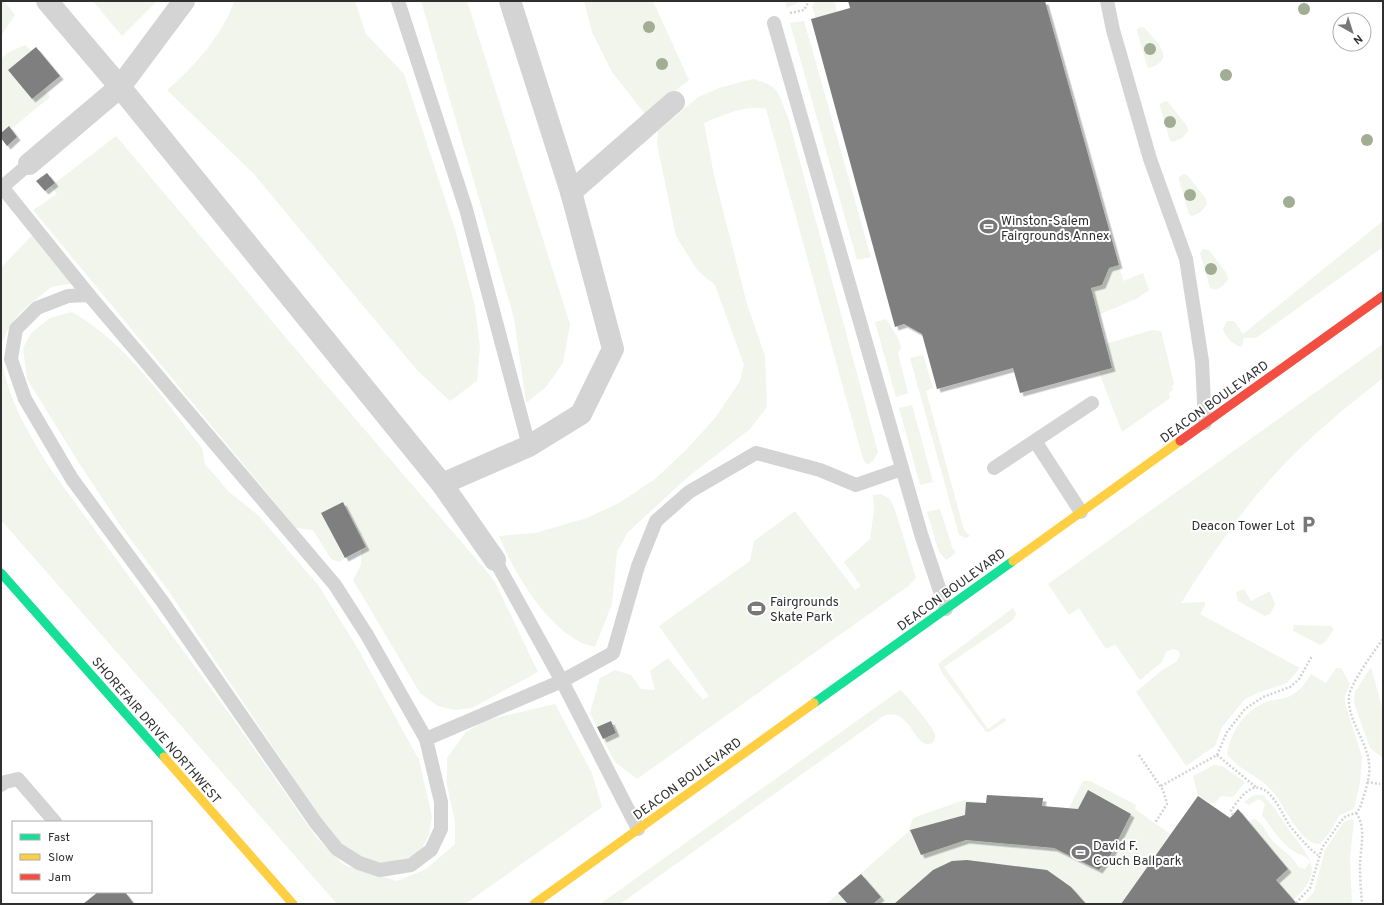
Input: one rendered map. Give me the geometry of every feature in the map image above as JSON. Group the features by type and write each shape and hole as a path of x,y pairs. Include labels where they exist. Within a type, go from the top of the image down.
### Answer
{"street":[{"path":"47,1 120,87 442,484 495,560"},
{"path":"29,164 120,87 184,1"},
{"path":"442,484 529,446 581,414 613,349 571,192 510,1"},
{"path":"571,192 674,102"},
{"name":"DEACON BOULEVARD","path":"534,904 1383,296"},
{"name":"SHOREFAIR DRIVE NORTHWEST","path":"1,573 293,904"}],"lane":[{"path":"398,1 466,209 529,446"},
{"path":"1107,1 1113,30 1150,159 1186,259 1202,360 1205,423"},
{"path":"774,23 921,534 946,608"},
{"path":"29,164 1,187 89,294 335,585 367,635 426,739 441,802 442,829 431,850 411,865 380,870 359,863 337,849 316,823 162,601 72,478 25,399 11,359 16,329 37,308 68,296 89,294"},
{"path":"994,468 1092,403"},
{"path":"1035,441 1081,512"},
{"path":"426,739 562,681 613,653 638,566 656,521 689,492 756,453 820,470 856,484 902,469"},
{"path":"495,560 562,681 638,829"},
{"path":"1,785 5,782 18,779 54,821"}],"path":[{"path":"788,14 804,10 809,1"},
{"path":"1296,903 1310,888 1318,855 1341,821 1346,816 1356,813 1360,808 1370,764 1367,751 1351,710 1349,695 1359,676 1383,639"},
{"path":"1161,786 1217,755 1227,732 1245,708 1263,697 1290,687 1300,678 1312,656"},
{"path":"1139,755 1161,786 1167,804 1155,823"},
{"path":"1217,755 1257,788 1266,792 1308,848 1318,855"},
{"path":"1366,782 1380,784"},
{"path":"1233,815 1231,811 1239,800 1253,788 1257,788"},
{"path":"1356,813 1360,818 1362,826 1360,867 1362,904"}],"shaded area":[{"path":"1,1 4,1 15,15 1,36"},
{"path":"93,1 157,1 122,36"},
{"path":"234,1 355,1 366,34 404,74 455,229 475,306 480,347 477,381 450,401 417,370 254,174 167,90 197,61 206,50 223,26"},
{"path":"421,1 467,1 570,324 563,363 546,387 526,403 514,318"},
{"path":"584,1 653,1 689,80 645,114 612,72 592,32"},
{"path":"785,1 801,1 787,8"},
{"path":"815,1 835,1 837,12 816,18 812,7"},
{"path":"804,21 871,257 857,260 790,23"},
{"path":"1141,27 1145,28 1159,44 1163,55 1162,60 1158,64 1149,68 1147,66 1137,31 1137,29"},
{"path":"25,45 32,51 8,70 31,99 44,89 50,97 11,129 9,127 1,133 1,59 9,52"},
{"path":"753,79 768,85 777,92 788,117 878,452 873,461 867,465 863,459 766,109 742,109 704,123 714,175 747,304 765,356 767,407 750,429 689,476 628,532 617,552 612,604 595,647 580,642 565,632 541,608 521,580 499,536 535,533 587,518 619,503 655,479 685,451 715,418 740,381 744,365 715,285 697,270 676,236 657,144 658,131 698,97 719,88"},
{"path":"1165,101 1168,102 1187,126 1188,131 1182,138 1173,142 1170,141 1160,106 1160,104"},
{"path":"116,136 309,365 495,582 538,672 472,708 455,710 438,706 420,693 353,580 361,565 361,550 366,547 343,502 321,513 345,558 339,562 331,559 313,530 296,528 33,210 57,194 51,186"},
{"path":"1184,174 1188,176 1206,199 1207,204 1201,212 1192,216 1189,214 1179,179 1179,177"},
{"path":"1383,221 1383,247 1256,338 1244,338 1242,347 1236,345 1228,338 1223,329 1227,321 1234,321 1243,334"},
{"path":"35,232 74,283 51,287 22,311 8,329 1,345 1,268"},
{"path":"1203,249 1209,250 1227,274 1228,279 1223,286 1215,289 1210,288 1200,253"},
{"path":"1119,265 1123,281 1143,273 1149,290 1136,299 1098,315 1091,288 1102,285 1109,268"},
{"path":"72,312 92,325 110,340 143,374 202,448 205,464 229,492 258,515 318,585 357,647 419,760 432,817 429,835 421,850 411,857 380,864 360,856 340,842 321,819 168,590 120,525 79,463 27,379 23,348 31,333 50,318"},
{"path":"886,319 898,338 901,347 898,354 908,393 896,397 875,322"},
{"path":"1152,330 1161,331 1174,383 1172,386 1173,390 1169,393 1170,398 1122,432 1099,372 1112,368 1106,344"},
{"path":"1383,344 1383,378 1322,428 1279,469 1243,512 1221,542 1181,603 1205,602 1205,606 1200,614 1300,668 1287,683 1257,693 1244,700 1222,727 1215,746 1186,766 1136,692 1161,671 1176,662 1180,655 1178,650 1172,649 1166,652 1162,662 1140,680 1115,644 1106,649 1079,608 1069,615 1048,584"},
{"path":"1,348 6,380 11,395 32,439 49,467 236,723 316,837 344,865 397,881 426,869 455,844 455,822 447,784 447,758 466,732 486,720 555,704 592,773 602,807 465,904 337,904 1,520"},
{"path":"923,355 933,388 926,391 964,530 970,536 966,538 959,535 910,358"},
{"path":"912,405 933,482 920,485 899,408"},
{"path":"881,494 890,499 895,510 916,578 907,587 637,779 615,762 603,739 616,733 611,721 597,727 590,713 600,678 615,670 631,675 641,689 655,690 650,671 668,658 703,700 709,696 659,626 750,561 754,541 795,511 855,590 861,586 844,562 870,539 874,510 873,495"},
{"path":"940,509 952,547 956,553 946,560 939,552 927,512"},
{"path":"1244,589 1251,601 1270,591 1275,605 1270,614 1265,616 1238,601 1236,592"},
{"path":"1013,608 1016,614 1013,620 944,667 988,729 1003,718 1006,719 1006,721 989,732 986,732 942,673 938,664"},
{"path":"1294,625 1331,626 1334,629 1325,642 1320,645 1293,631"},
{"path":"1371,667 1383,711 1383,758 1370,748 1354,703 1355,692"},
{"path":"1336,668 1341,668 1350,684 1345,696 1345,703 1362,757 1360,782 1354,809 1340,815 1330,832 1320,844 1313,843 1307,839 1295,826 1272,790 1239,766 1227,754 1232,737 1240,722 1253,709 1269,701 1292,695 1301,688 1311,674 1326,683"},
{"path":"900,690 930,726 935,735 932,743 926,744 921,741 907,723 901,718 894,715 885,715 620,904 600,904"},
{"name":"David F. Couch Ballpark","path":"1214,765 1222,766 1245,782 1233,797 1221,796 1214,804 1201,798 1230,818 1248,821 1255,819 1258,821 1272,840 1293,859 1298,867 1305,869 1310,862 1312,872 1309,881 1303,890 1293,900 1297,904 826,904 908,832 913,818 964,800 986,803 987,795 1043,798 1042,806 1069,808 1083,781 1090,781 1136,805 1135,809 1170,834 1198,796 1193,776"},
{"name":"David F. Couch Ballpark","path":"1254,795 1263,795 1274,807 1310,861 1306,857 1292,850 1278,836 1262,815 1265,804 1259,799 1249,805 1244,802"},
{"path":"1354,819 1350,859 1352,904 1302,904 1314,892 1325,850 1344,822"}],"building":[{"name":"Winston-Salem Fairgrounds Annex","path":"848,1 1045,1 1119,265 1109,268 1102,285 1091,288 1112,368 1020,393 1013,368 937,389 922,334 904,324 895,327 811,19 850,8"},
{"path":"36,47 60,76 32,99 8,70"},
{"path":"9,126 17,137 7,146 1,138 1,133"},
{"path":"47,173 55,183 45,191 36,181"},
{"path":"343,502 366,547 345,558 321,513"},
{"path":"611,721 616,733 603,739 597,727"},
{"path":"1088,790 1131,814 1111,854 1099,870 1054,848 966,840 921,855 910,830 965,815 966,802 986,803 987,795 1043,798 1042,806 1078,809"},
{"path":"1198,796 1230,818 1238,809 1288,869 1276,880 1297,904 1121,904"},
{"path":"967,860 1047,870 1071,887 1086,904 894,904 933,870 952,861"},
{"path":"861,874 881,897 873,904 848,904 838,893"},
{"path":"97,893 126,893 134,904 83,904"}],"traffic: fast":[{"path":"814,703 1013,561"},
{"path":"1,573 164,757"}],"traffic: slow":[{"path":"1013,561 1180,441"},
{"path":"534,904 814,703"},
{"path":"164,757 293,904"}],"traffic: jam":[{"path":"1180,441 1383,296"}],"place":[{"name":"Winston-Salem Fairgrounds Annex","path":"988,227"},
{"name":"Deacon Tower Lot","path":"1308,525"},
{"name":"Fairgrounds Skate Park","path":"757,608"},
{"name":"David F. Couch Ballpark","path":"1080,852"}]}
